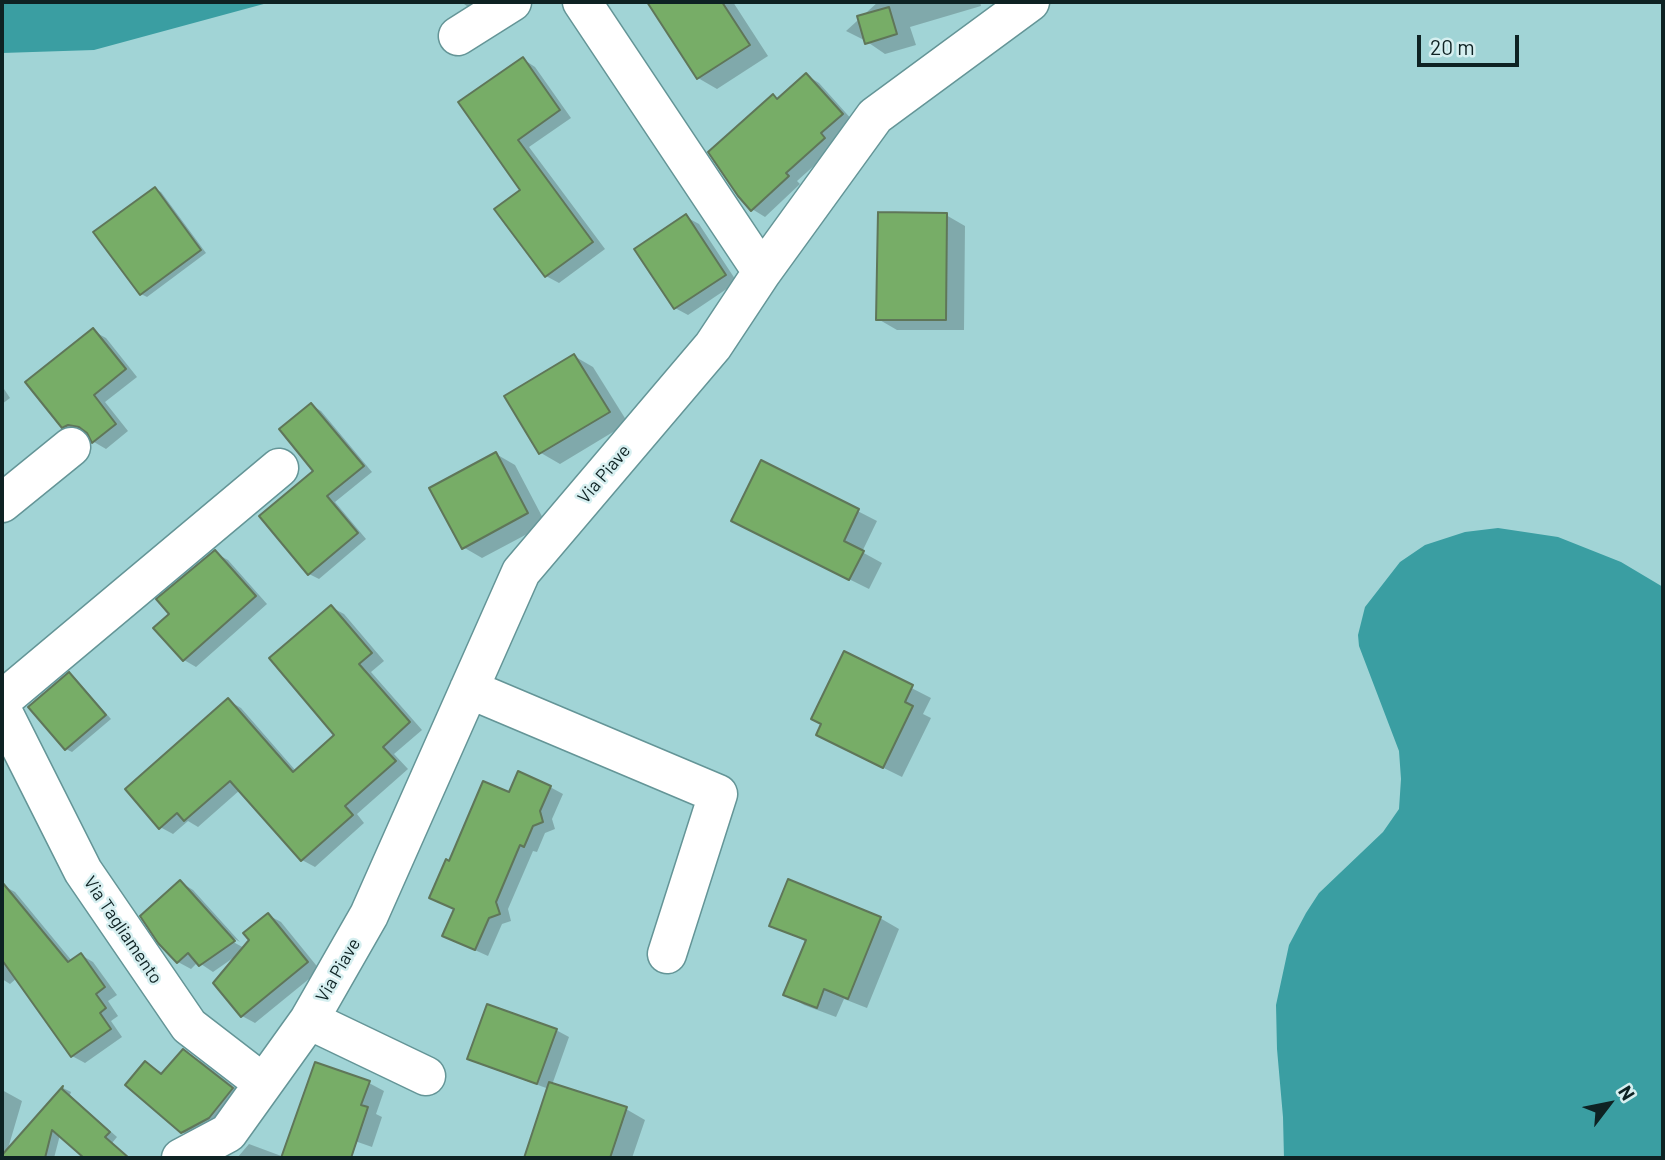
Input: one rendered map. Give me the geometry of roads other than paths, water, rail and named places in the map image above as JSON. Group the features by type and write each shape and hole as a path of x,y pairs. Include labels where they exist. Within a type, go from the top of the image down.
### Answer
{"street":[{"path":"458,36 512,2"},
{"path":"582,2 762,272"},
{"name":"Via Piave","path":"181,1158 228,1133 309,1020 369,915 521,572 713,346 762,272 875,116 1030,2"},
{"path":"2,503 71,447"},
{"path":"2,700 279,468"},
{"path":"469,689 718,794 667,954"},
{"name":"Via Tagliamento","path":"2,710 11,754 83,871 188,1026 263,1083"},
{"name":"Via Piave","path":"309,1020 426,1076"}]}
